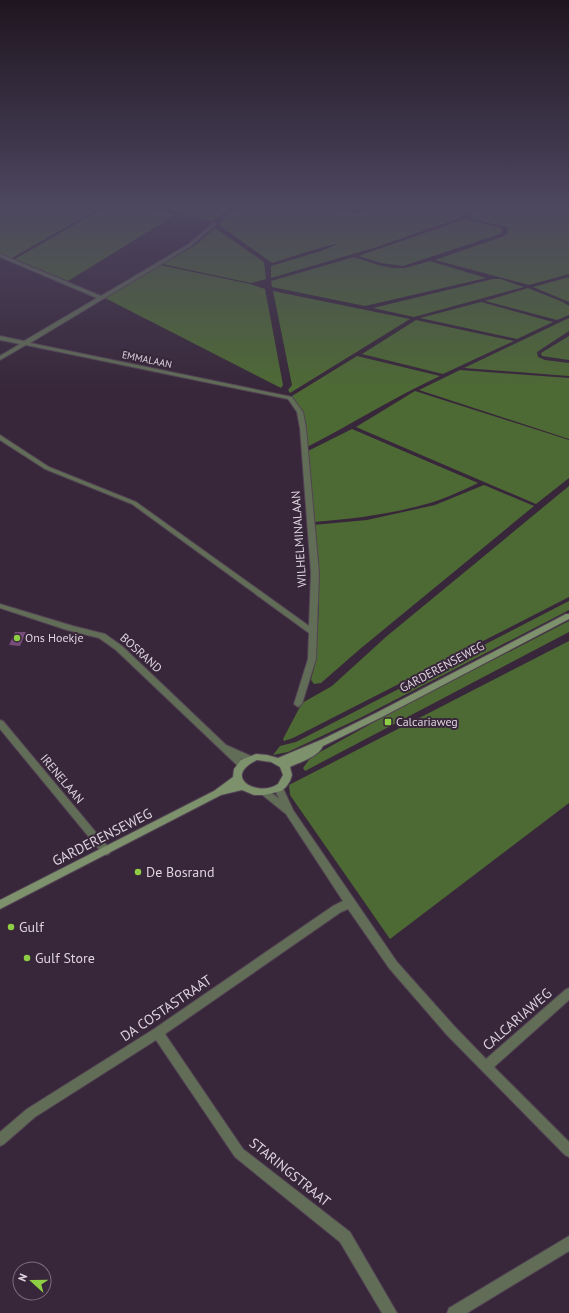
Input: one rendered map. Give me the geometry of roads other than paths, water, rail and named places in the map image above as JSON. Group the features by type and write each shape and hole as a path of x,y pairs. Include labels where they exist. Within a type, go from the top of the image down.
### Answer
{"main road":[{"name":"GARDERENSEWEG","path":"281,764 309,754 326,741 569,616"},
{"path":"262,757 281,764 287,775 286,779 279,788 265,793 256,792 240,783 238,772 242,765 250,759 262,757"},
{"name":"GARDERENSEWEG","path":"0,905 217,793 240,783"}],"street":[{"path":"29,267 101,298"},
{"path":"0,358 154,267"},
{"name":"EMMALAAN","path":"0,338 290,398"},
{"name":"WILHELMINALAAN","path":"290,398 300,412 303,428 315,572 312,659 298,704"},
{"path":"0,438 47,468 134,503 313,632"},
{"name":"BOSRAND","path":"0,606 70,628 102,636 119,648 242,765"},
{"name":"IRENELAAN","path":"0,723 106,851"},
{"name":"BOSRAND","path":"223,746 250,759"},
{"name":"CALCARIAWEG","path":"279,788 289,811 393,965 424,1002 569,1151"},
{"name":"CALCARIAWEG","path":"265,793 289,811"},
{"name":"DA COSTASTRAAT","path":"0,1140 31,1113 158,1032 337,909 350,903"},
{"name":"CALCARIAWEG","path":"486,1067 569,993"},
{"name":"STARINGSTRAAT","path":"158,1032 239,1154 345,1237 390,1313"},
{"path":"454,1313 569,1242"}],"place":[{"name":"Ons Hoekje","path":"17,638"},
{"name":"Calcariaweg","path":"388,722"},
{"name":"De Bosrand","path":"138,872"},
{"name":"Gulf","path":"11,927"},
{"name":"Gulf Store","path":"27,958"}]}
